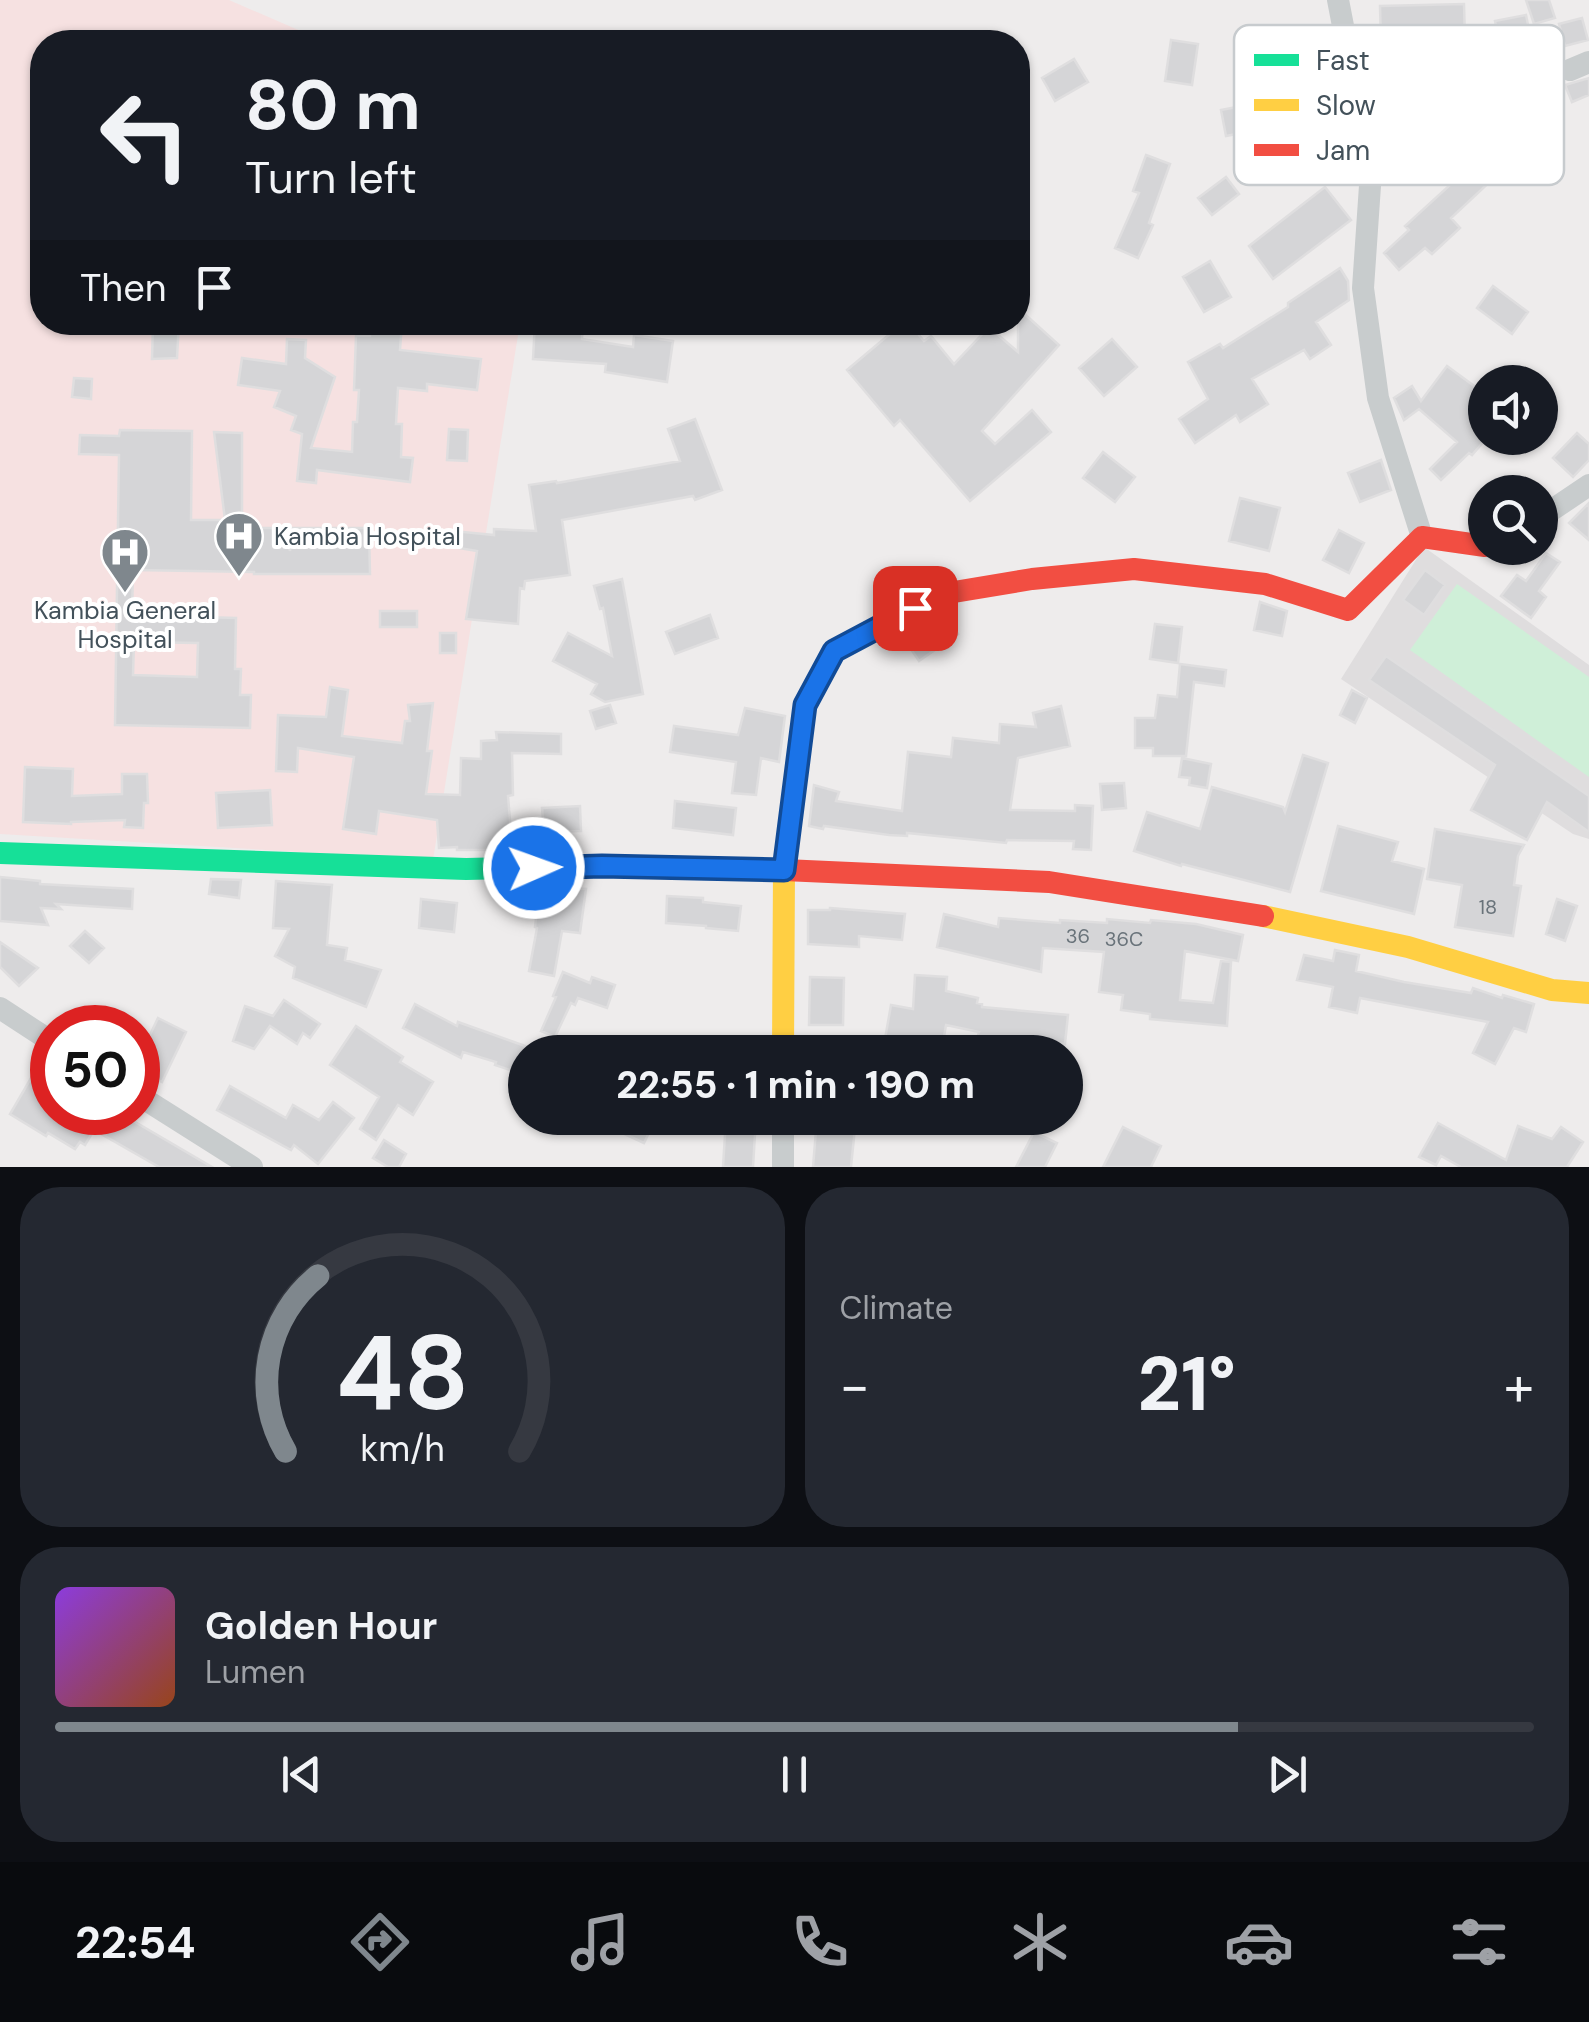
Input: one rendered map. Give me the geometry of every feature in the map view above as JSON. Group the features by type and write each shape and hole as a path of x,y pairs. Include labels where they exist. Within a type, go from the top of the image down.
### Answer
{"main road":[{"path":"783,1035 784,870 805,705 834,651 942,594 1032,579 1134,569 1265,584 1348,610 1422,537 1468,544"},
{"path":"0,854 466,870 602,866 784,870 1049,882 1284,920 1408,947 1552,990 1589,993"}],"street":[{"path":"1338,0 1343,25"},
{"path":"1369,185 1363,288 1378,398 1422,537"},
{"path":"1558,506 1589,485"},
{"path":"0,1008 30,1028"},
{"path":"160,1109 252,1167"},
{"path":"783,1135 783,1167"}],"shaded area":[{"name":"Kambia Hospital","path":"0,0 229,0 298,30 30,30 30,335 518,335 433,860 0,834"},
{"path":"1424,547 1589,665 1589,839 1573,834 1341,679"}],"green space":[{"path":"1457,584 1589,677 1589,777 1410,650"}],"building":[{"path":"1526,0 1549,0 1555,18 1534,24"},
{"path":"1464,4 1465,25 1381,25 1380,6"},
{"path":"1526,15 1528,25 1496,25 1495,21"},
{"path":"1582,18 1588,40 1565,46 1564,25 1559,24"},
{"path":"1171,40 1198,44 1192,85 1165,81"},
{"path":"1074,59 1088,82 1055,101 1042,78"},
{"path":"1589,78 1589,95 1572,102 1565,85"},
{"path":"1234,108 1234,134 1226,136 1221,110"},
{"path":"1146,155 1170,164 1149,223 1153,225 1138,258 1115,248 1139,193 1133,191"},
{"path":"1226,177 1239,194 1212,215 1198,198"},
{"path":"1450,185 1486,185 1451,218 1460,228 1432,254 1425,248 1399,270 1384,253 1409,230 1405,226"},
{"path":"1325,187 1351,220 1273,279 1249,246"},
{"path":"1210,261 1231,297 1204,312 1183,277"},
{"path":"1340,268 1348,281 1349,300 1316,322 1331,345 1310,359 1304,350 1252,379 1268,404 1240,422 1236,415 1195,443 1179,419 1208,399 1188,362 1220,344 1223,348"},
{"path":"1493,286 1528,312 1512,334 1477,308"},
{"path":"1030,319 1059,345 982,431 995,444 1032,410 1051,432 970,501 900,420 894,426 847,370 889,335 919,335 924,341 931,336 954,364 981,335 998,335 1018,352 1018,335 1030,335"},
{"path":"153,335 178,335 177,358 152,359"},
{"path":"401,335 400,350 481,359 477,390 427,384 427,391 398,388 396,424 402,424 401,457 413,458 410,482 317,470 316,483 297,481 302,434 291,430 296,416 274,407 280,391 238,385 242,358 286,364 287,339 306,340 305,358 335,377 311,448 352,452 359,390 354,390 356,336"},
{"path":"534,335 582,335 582,339 633,347 634,335 673,341 667,382 605,372 606,364 533,359"},
{"path":"1112,339 1137,367 1104,396 1079,368"},
{"path":"1447,366 1468,381 1468,454 1441,480 1430,469 1457,442 1419,409 1404,420 1394,398 1412,386 1421,401"},
{"path":"74,378 92,379 91,399 72,397"},
{"path":"695,419 722,490 695,500 693,496 562,520 570,575 525,581 524,589 520,588 518,624 466,619 477,551 453,547 454,531 494,535 494,529 536,531 529,485 680,461 668,429"},
{"path":"449,429 468,430 467,461 447,460"},
{"name":"Kambia General Hospital","path":"120,430 192,431 191,520 225,520 214,432 242,433 242,528 284,528 290,551 292,528 369,528 370,574 133,570 132,615 236,618 235,669 241,669 240,695 251,695 250,728 115,725 119,455 79,454 80,435 119,436","holes":["134,642 198,643 197,677 133,675"]},
{"path":"1577,433 1589,444 1589,460 1573,477 1553,458"},
{"path":"1103,452 1135,477 1115,502 1083,478"},
{"path":"1381,460 1391,490 1360,502 1348,473"},
{"path":"1240,498 1280,508 1269,551 1229,541"},
{"path":"1589,503 1589,540 1569,523"},
{"path":"1339,530 1364,543 1349,573 1323,560"},
{"path":"1537,565 1558,565 1539,591 1546,597 1531,618 1501,596 1517,575 1526,581"},
{"path":"1425,570 1445,585 1424,615 1403,600"},
{"path":"622,579 643,694 605,702 591,694 597,684 553,661 568,633 612,656 603,608 600,609 594,586"},
{"path":"1260,602 1287,611 1282,636 1254,630"},
{"path":"380,611 417,611 417,627 380,627"},
{"path":"944,614 958,634 919,661 902,636"},
{"path":"710,615 718,638 675,654 666,632"},
{"path":"1155,624 1182,627 1178,663 1150,659"},
{"path":"440,633 456,633 456,653 440,653"},
{"path":"1386,656 1589,796 1589,832 1547,802 1527,840 1471,810 1495,765 1369,680"},
{"path":"1180,664 1226,670 1224,686 1194,682 1186,756 1153,756 1153,748 1135,748 1135,718 1155,718 1158,695 1177,697"},
{"path":"330,687 348,690 342,736 402,743 405,721 410,721 408,705 433,703 426,794 460,795 461,758 481,759 481,741 497,740 496,732 561,734 561,754 512,753 513,795 508,796 511,832 499,833 499,850 439,848 437,820 379,811 376,834 343,829 354,757 298,748 297,772 276,771 278,715 326,717"},
{"path":"1352,690 1367,698 1355,723 1340,715"},
{"path":"610,705 616,723 596,729 590,711"},
{"path":"1061,706 1070,746 1018,758 1010,810 1075,811 1075,805 1093,806 1091,850 1073,849 1074,841 1006,843 809,826 814,785 839,792 836,801 902,811 908,752 951,757 953,738 999,743 1000,724 1036,727 1033,713"},
{"path":"745,708 785,716 779,762 761,758 756,795 732,793 736,762 670,752 674,726 738,735"},
{"path":"1303,755 1328,763 1290,892 1134,851 1147,812 1200,829 1212,787 1283,807 1285,812"},
{"path":"1182,758 1211,764 1207,788 1189,785 1190,778 1179,777"},
{"path":"25,767 73,769 72,796 122,794 122,774 147,774 148,803 144,803 143,828 124,827 125,820 23,822"},
{"path":"1124,783 1126,808 1102,810 1100,784"},
{"path":"270,790 272,825 218,828 216,793"},
{"path":"675,801 736,808 733,835 673,828"},
{"path":"580,806 581,831 544,832 542,808"},
{"path":"1338,826 1398,842 1392,861 1424,869 1414,914 1321,891"},
{"path":"1435,829 1524,845 1518,856 1514,885 1521,886 1513,936 1455,927 1462,885 1427,879"},
{"path":"0,877 40,884 133,889 132,909 56,904 61,909 41,908 48,925 0,921"},
{"path":"211,879 241,880 239,898 209,894"},
{"path":"276,881 332,885 327,945 347,948 345,960 381,970 366,1007 293,978 295,967 275,956 289,929 273,928"},
{"path":"540,886 586,889 580,933 562,931 554,976 529,971"},
{"path":"667,896 741,906 738,931 666,923"},
{"path":"421,899 457,903 454,932 419,928"},
{"path":"1557,899 1577,906 1565,941 1546,934"},
{"path":"808,910 905,914 902,940 859,936 859,947 808,944"},
{"path":"944,914 998,927 999,918 1060,923 1151,920 1196,924 1243,935 1238,961 1185,951 1180,1000 1213,1003 1221,961 1231,962 1227,1026 1150,1019 1150,1014 1121,1010 1123,995 1099,992 1104,952 1043,948 1041,972 937,947"},
{"path":"85,931 104,948 89,963 70,946"},
{"path":"0,942 38,968 19,986 0,967"},
{"path":"1335,950 1359,955 1356,971 1471,993 1473,988 1534,1004 1526,1032 1514,1028 1495,1064 1473,1053 1488,1022 1360,998 1357,1013 1329,1007 1333,987 1297,980 1304,955 1333,961"},
{"path":"563,972 590,983 592,977 615,985 607,1008 578,998 575,1005 571,1003 556,1035 541,1031 556,997 553,996"},
{"path":"915,975 947,977 946,991 978,998 982,1007 1068,1015 1066,1035 978,1035 979,1032 946,1025 944,1035 886,1035 891,1005 913,1009"},
{"path":"810,977 844,978 843,1025 809,1025"},
{"path":"284,1000 320,1024 310,1038 303,1033 297,1044 270,1026 254,1049 233,1041 245,1006 273,1016"},
{"path":"415,1004 457,1026 458,1022 508,1040 508,1069 463,1052 461,1058 403,1028"},
{"path":"160,1019 186,1032 160,1081"},
{"path":"356,1026 403,1057 400,1062 433,1082 413,1115 398,1105 376,1140 360,1129 379,1097 330,1065"},
{"path":"30,1080 30,1126 10,1114"},
{"path":"230,1086 286,1118 293,1105 319,1120 333,1102 354,1118 318,1164 294,1145 291,1150 217,1110"},
{"path":"1438,1123 1506,1160 1518,1126 1552,1139 1561,1127 1583,1142 1567,1167 1461,1167 1441,1156 1436,1165 1419,1157"},
{"path":"1123,1127 1161,1146 1151,1167 1103,1167"},
{"path":"51,1135 91,1135 85,1145 80,1142 75,1149"},
{"path":"103,1135 157,1135 212,1167 159,1167"},
{"path":"627,1135 648,1135 644,1143"},
{"path":"725,1135 755,1135 753,1167 723,1167"},
{"path":"816,1135 854,1135 851,1167 813,1167"},
{"path":"1032,1135 1057,1143 1045,1167 1016,1167"},
{"path":"384,1140 406,1154 399,1167 388,1167 373,1158"}],"traffic: fast":[{"path":"0,853 466,869 606,866"}],"traffic: slow":[{"path":"783,1035 784,870 805,705 834,651 890,621"},
{"path":"1263,916 1408,947 1552,990 1589,993"}],"traffic: jam":[{"path":"890,621 942,594 1032,579 1134,569 1265,584 1348,610 1422,537 1468,544"},
{"path":"606,866 1049,882 1263,916"}],"place":[{"name":"Kambia Hospital","path":"239,578"},
{"name":"Kambia General Hospital","path":"125,594"}],"route":[{"path":"534,868 784,870 805,705 834,651 915,608"}]}
